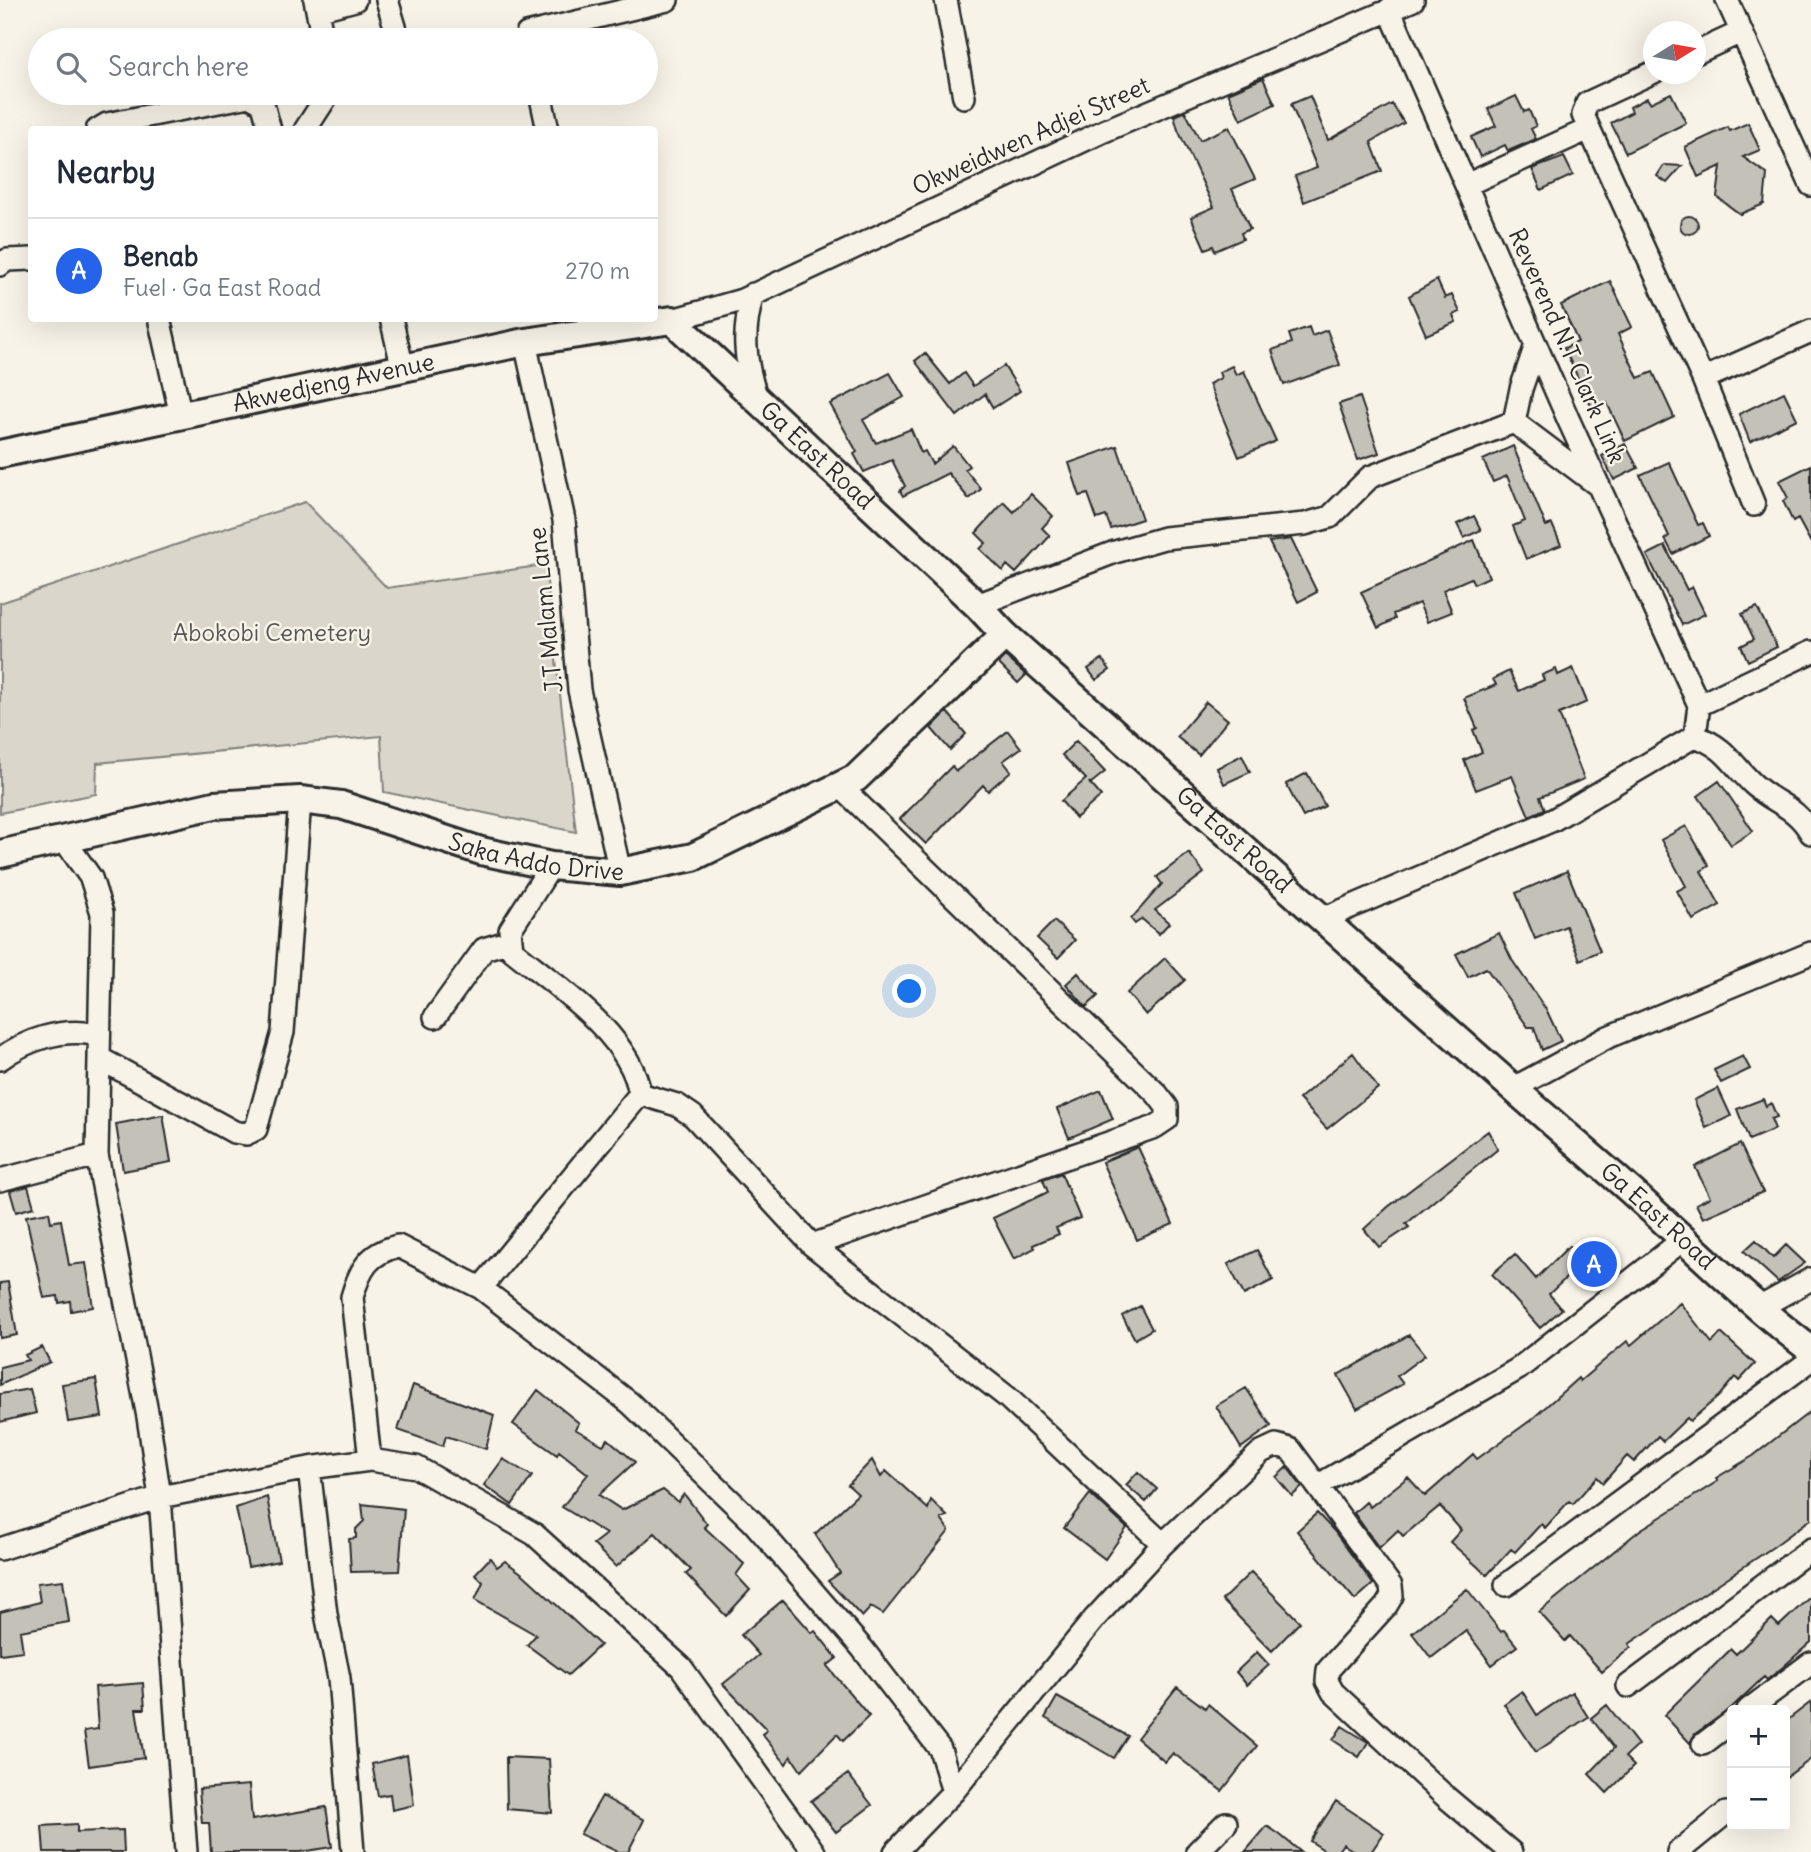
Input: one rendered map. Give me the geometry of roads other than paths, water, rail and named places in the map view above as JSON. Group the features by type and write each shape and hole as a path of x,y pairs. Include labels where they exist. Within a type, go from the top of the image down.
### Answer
{"street":[{"path":"321,28 316,5 355,0"},
{"path":"387,0 395,28"},
{"path":"560,28 667,0"},
{"path":"946,0 964,97"},
{"name":"Okweidwen Adjei Street","path":"670,320 711,311 753,294 1104,131 1413,0"},
{"path":"1727,0 1811,185"},
{"name":"Reverend N.T Clark Link","path":"1389,9 1536,345 1699,705"},
{"path":"1706,48 1741,32"},
{"path":"1643,77 1587,103 1583,115 1703,379 1754,505"},
{"path":"104,126 203,105"},
{"path":"263,105 269,126"},
{"path":"308,126 321,105"},
{"path":"543,105 547,126"},
{"path":"1466,185 1589,129"},
{"path":"0,265 7,260 28,259"},
{"path":"753,294 745,323 744,349 756,396"},
{"name":"Akwedjeng Avenue","path":"658,321 670,320"},
{"name":"Ga East Road","path":"670,320 756,396 977,604 1005,635 1325,918 1512,1089 1684,1239 1757,1309 1811,1350"},
{"path":"160,322 181,416"},
{"path":"392,322 403,369"},
{"name":"Akwedjeng Avenue","path":"0,454 403,369 591,325 638,322"},
{"path":"1703,379 1811,331"},
{"name":"J.T Malam Lane","path":"525,342 564,520 579,690 620,872"},
{"path":"1514,422 1521,389 1536,345"},
{"path":"1514,422 1602,489"},
{"path":"977,604 1115,552 1164,538 1305,524 1330,517 1370,477 1514,422"},
{"name":"Saka Addo Drive","path":"0,854 214,805 300,800 341,805 481,851 551,866 620,872 693,857 856,778 1005,635"},
{"path":"1695,736 1699,705 1811,652"},
{"path":"1325,918 1553,820 1695,736 1716,743 1729,754 1754,785 1801,816 1811,833"},
{"path":"813,1245 1156,1127 1167,1119 1167,1107 1157,1094 840,786"},
{"path":"0,1059 35,1039 64,1033 93,1034 99,1050 234,1132 246,1134 256,1129 283,1032 300,800"},
{"path":"65,841 91,878 102,913 97,1155 148,1417 160,1497 186,1852"},
{"path":"481,1288 640,1094 637,1078 620,1048 581,1007 512,950 510,930 551,866"},
{"path":"435,1017 484,949 510,941"},
{"path":"1512,1089 1608,1037 1811,953"},
{"path":"640,1094 677,1105 693,1116 813,1245 1007,1397 1163,1544"},
{"path":"0,1180 97,1155"},
{"path":"1317,1486 1518,1369 1684,1239"},
{"path":"370,1460 352,1297 358,1276 378,1250 398,1246 481,1288 630,1403 753,1522 862,1648 940,1749 953,1792"},
{"path":"1757,1309 1811,1279"},
{"path":"1506,1585 1811,1360"},
{"path":"895,1852 953,1792 1094,1618 1163,1544 1261,1452 1276,1445 1290,1449 1391,1586 1392,1596 1386,1606 1328,1670 1327,1681 1333,1692 1437,1790 1511,1852"},
{"path":"0,1549 160,1497 309,1468 370,1460 416,1467 534,1534 681,1667 814,1852"},
{"path":"309,1468 326,1614 340,1678 353,1852"},
{"path":"1628,1686 1811,1549"},
{"path":"1755,1705 1811,1663"},
{"path":"1703,1744 1727,1726"},
{"path":"1678,1852 1726,1813"},
{"path":"1197,1852 1226,1823"}],"place":[{"name":"Benab","path":"1594,1264"}],"park label":[{"name":"Abokobi Cemetery","path":"272,633"}]}
